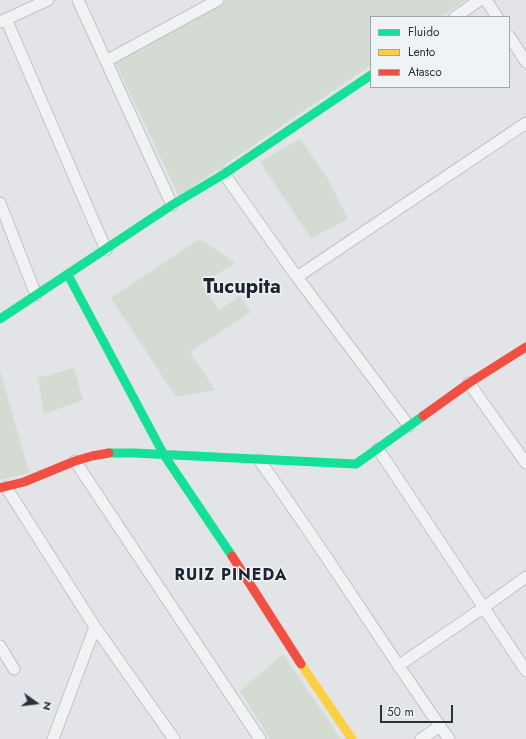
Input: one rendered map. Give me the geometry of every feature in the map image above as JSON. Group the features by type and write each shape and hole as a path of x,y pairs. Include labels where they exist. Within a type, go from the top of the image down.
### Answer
{"street":[{"path":"48,0 3,21 106,250"},
{"path":"78,0 172,206"},
{"path":"106,61 218,0"},
{"path":"457,16 480,0"},
{"path":"486,0 496,16"},
{"path":"510,38 526,62"},
{"path":"0,319 36,294 68,275 172,206 224,174 370,75"},
{"path":"297,277 526,123"},
{"path":"224,174 297,277 409,426"},
{"path":"0,203 36,294"},
{"path":"68,275 164,454 352,739"},
{"path":"174,739 95,627 3,488 24,482 75,461 111,453 164,454 356,464 469,384 526,347"},
{"path":"469,384 526,463"},
{"path":"378,449 526,671"},
{"path":"259,460 294,508 398,666 449,739"},
{"path":"75,461 260,739"},
{"path":"398,666 526,577"},
{"path":"52,739 95,627"},
{"path":"0,646 14,669"},
{"path":"421,739 440,726"}],"shaded area":[{"path":"226,0 466,0 442,16 370,16 370,66 179,196 115,62 216,7"},
{"path":"300,139 328,179 348,219 311,238 260,162"},
{"path":"200,239 235,263 202,284 219,310 240,296 251,312 190,352 215,390 176,397 111,298"},
{"path":"74,368 83,400 44,414 38,378"},
{"path":"0,370 29,473 0,480"},
{"path":"283,654 341,739 270,739 240,691"}],"traffic: fast":[{"path":"0,319 172,205 224,174 370,76"},
{"path":"68,275 164,455 232,556"},
{"path":"109,453 356,464 423,416"}],"traffic: slow":[{"path":"301,664 352,739"}],"traffic: jam":[{"path":"423,416 469,383 526,347"},
{"path":"0,488 24,482 75,461 109,453"},
{"path":"232,556 301,664"}],"district":[{"name":"Tucupita","path":"242,288"},
{"name":"RUIZ PINEDA","path":"231,576"}]}
